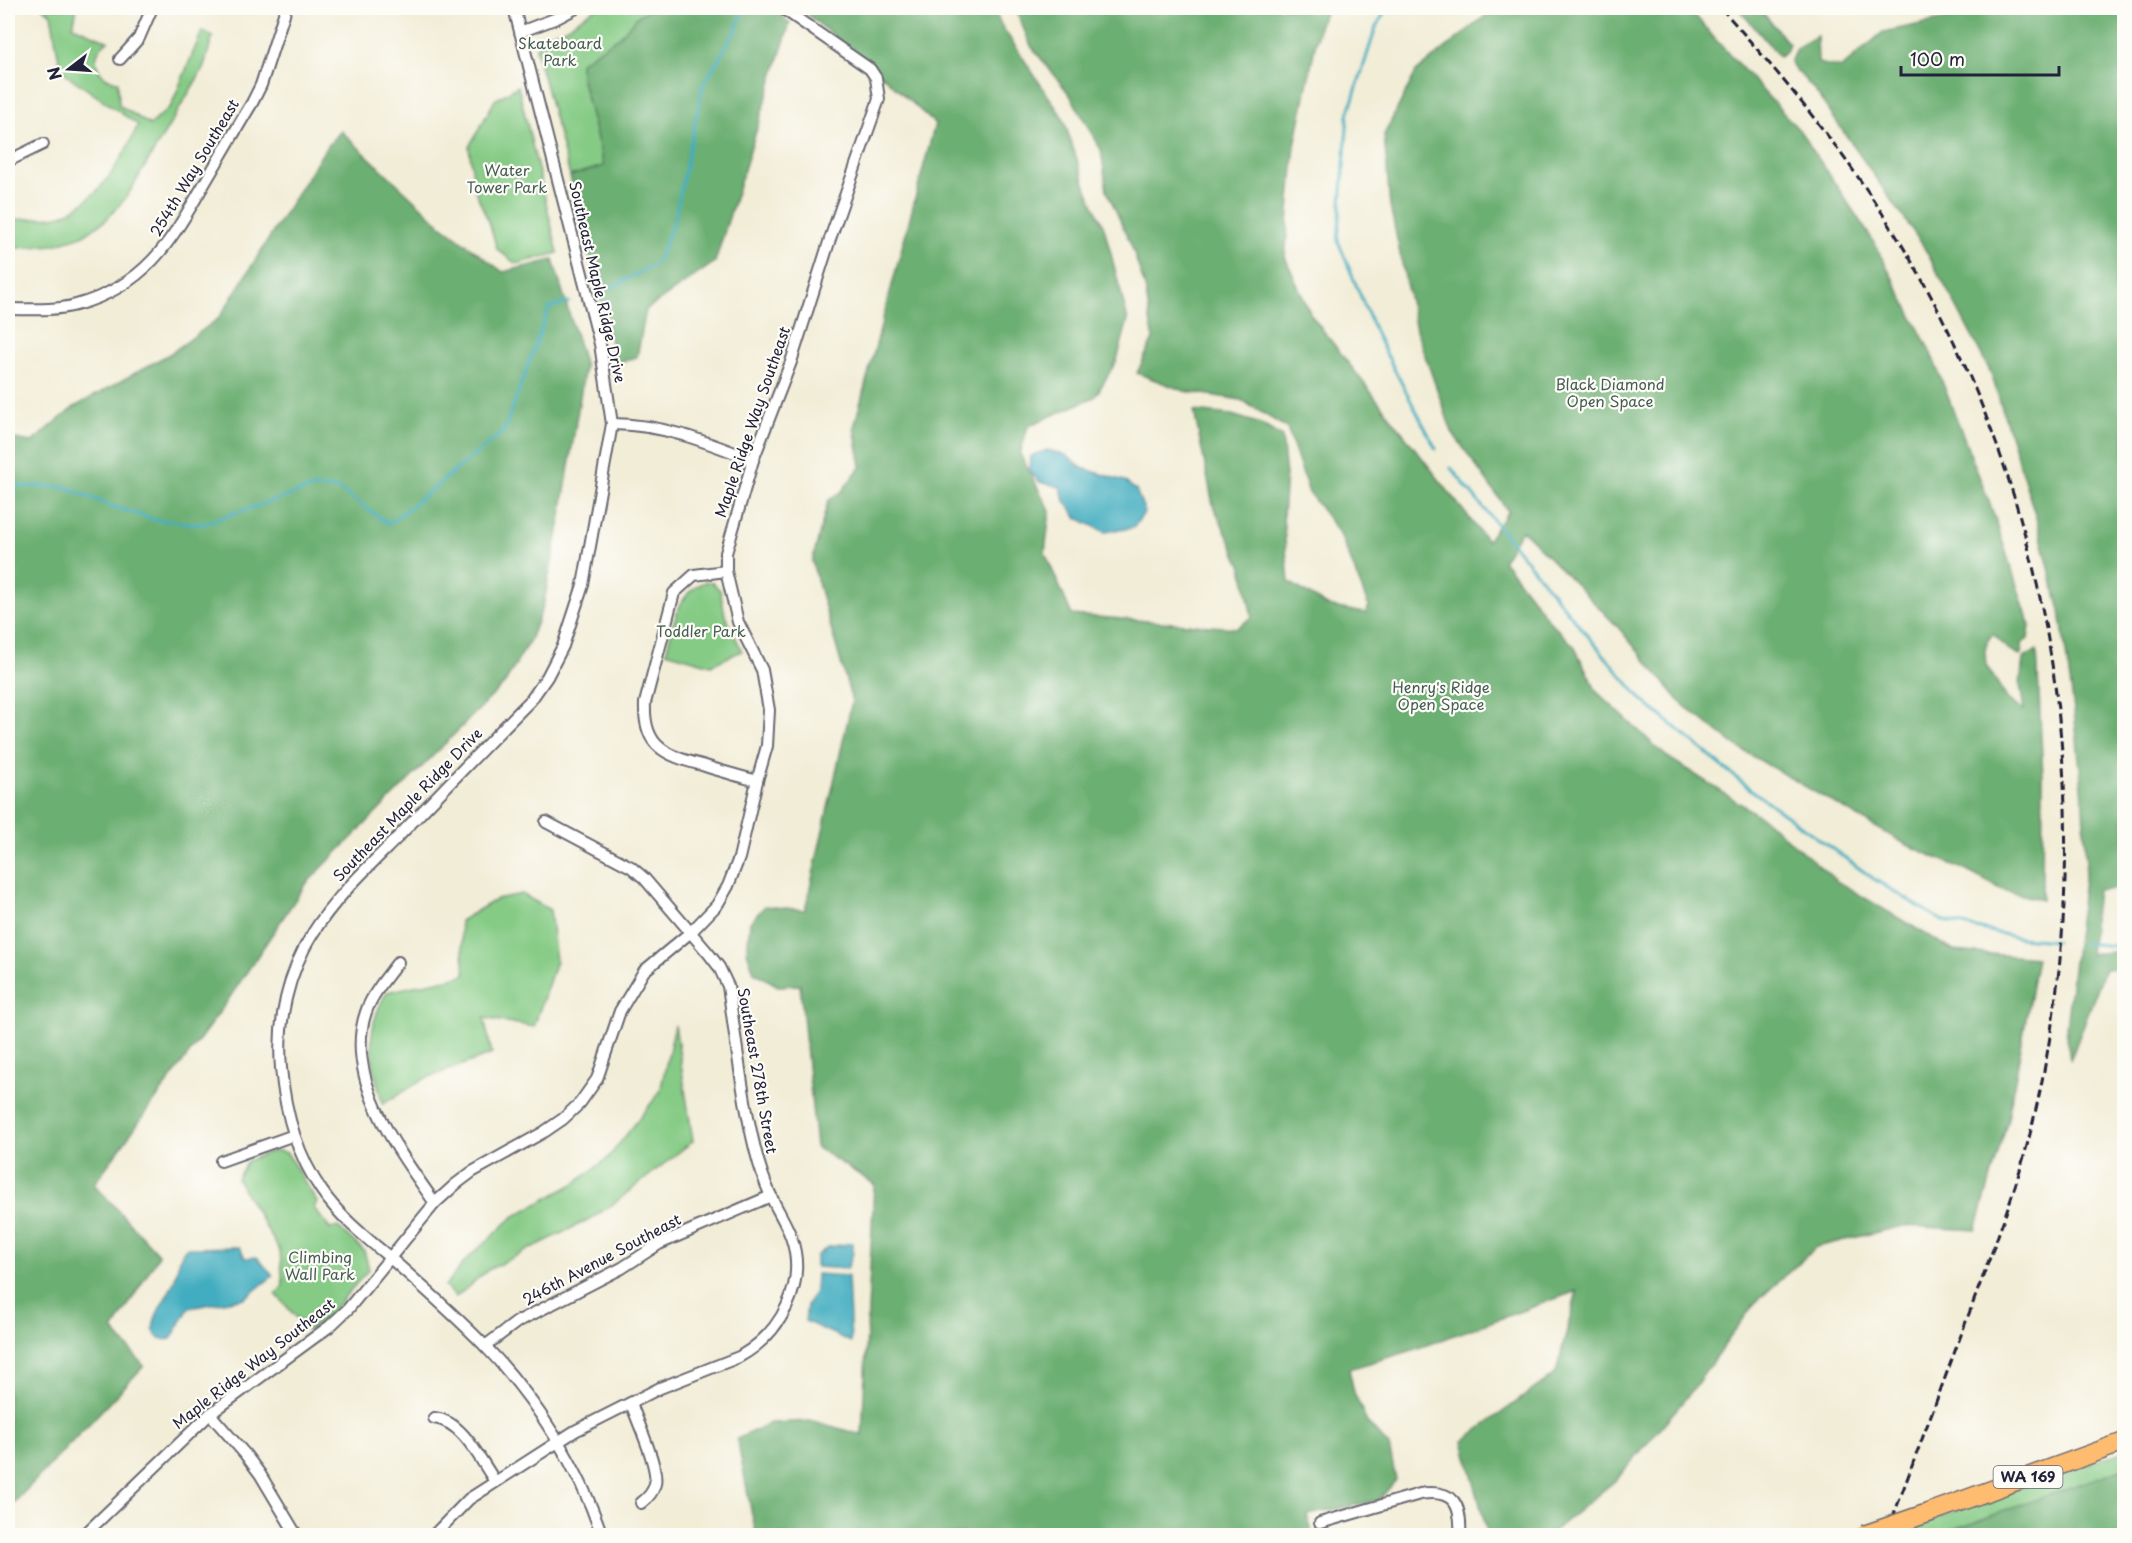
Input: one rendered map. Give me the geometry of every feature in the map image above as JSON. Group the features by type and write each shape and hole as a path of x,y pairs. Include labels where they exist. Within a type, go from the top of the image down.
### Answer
{"main road":[{"name":"WA 169","path":"1863,1535 2124,1442"}],"street":[{"path":"120,59 139,39 152,8"},
{"name":"254th Way Southeast","path":"8,309 74,306 116,288 154,260 174,236 252,103 261,85 286,8"},
{"name":"Southeast Maple Ridge Drive","path":"514,8 600,344 612,424 583,585 563,646 531,700 346,890 315,929 292,976 284,1004 279,1052 288,1113 294,1135 314,1179 348,1222 485,1346 525,1394 557,1442 595,1515 602,1536"},
{"path":"520,32 576,8"},
{"name":"Maple Ridge Way Southeast","path":"83,1536 210,1414 330,1326 348,1309 435,1203 472,1172 544,1132 580,1103 597,1079 620,1011 630,991 644,971 692,931 717,905 728,886 739,858 767,746 770,710 762,670 738,622 726,571 726,553 753,460 791,362 830,239 879,99 876,78 870,69 782,8"},
{"path":"8,161 43,144"},
{"path":"612,424 656,427 707,442 753,460"},
{"path":"726,571 694,575 675,593 645,703 644,717 654,741 668,755 757,781"},
{"name":"Southeast 278th Street","path":"546,822 631,867 692,931 719,967 728,986 750,1128 758,1161 771,1196 792,1239 795,1258 792,1295 776,1326 752,1350 740,1357 660,1388 631,1403"},
{"path":"398,962 366,1011 362,1037 366,1079 374,1106 406,1162 435,1203"},
{"path":"220,1161 294,1135"},
{"name":"246th Avenue Southeast","path":"485,1346 517,1323 622,1268 659,1244 771,1196"},
{"path":"433,1536 469,1499 495,1481 575,1431 631,1403 656,1472 654,1490 642,1503"},
{"path":"210,1414 260,1474 297,1536"},
{"path":"434,1418 449,1422 460,1432 495,1481"},
{"path":"1320,1523 1420,1494 1435,1492 1449,1496 1456,1503 1461,1517 1460,1536"}],"green space":[{"path":"43,8 77,8 73,26 108,41 96,59 99,71 104,76 118,82 119,105 150,125 171,106 202,31 213,36 203,69 126,198 105,221 82,236 54,245 8,249 8,220 53,217 77,207 109,177 138,125 68,76 60,67 51,14"},
{"name":"Skateboard Park","path":"596,8 652,8 639,15 619,37 580,63 581,76 604,166 570,176 536,50 537,43 541,37 564,29"},
{"path":"652,8 772,8 790,23 715,262 646,310 637,357 616,363 570,176 604,166 581,76 580,63 619,37 639,15"},
{"name":"Henry's Ridge Open Space","path":"799,8 994,8 1001,25 1063,118 1088,192 1104,227 1128,320 1117,360 1095,397 1028,426 1020,454 1050,511 1045,553 1072,615 1237,628 1252,617 1242,567 1213,505 1194,411 1232,415 1261,424 1282,437 1286,475 1283,517 1289,582 1327,606 1365,613 1369,607 1340,534 1309,493 1287,428 1241,400 1184,391 1137,373 1153,339 1145,287 1132,247 1107,191 1101,150 1070,95 1031,46 1015,8 1327,8 1319,27 1295,145 1285,257 1311,315 1487,541 1508,511 1452,432 1416,330 1390,206 1384,135 1416,72 1495,8 1689,8 1800,131 1874,242 1931,353 1993,512 2030,626 2028,639 2021,644 2020,656 2010,651 1993,634 1985,650 1986,665 2008,700 2024,710 2020,685 2023,659 2037,650 2043,778 2042,900 2003,890 1965,870 1907,845 1740,749 1682,704 1617,626 1522,530 1503,560 1551,623 1574,646 1597,692 1666,756 1763,818 1838,882 1954,951 2037,958 2008,1119 1976,1230 1903,1226 1816,1247 1754,1304 1691,1392 1616,1480 1549,1535 1488,1535 1463,1441 1556,1373 1577,1291 1410,1351 1349,1369 1354,1392 1367,1422 1389,1446 1396,1480 1379,1500 1307,1515 1313,1535 756,1535 737,1439 770,1423 813,1421 862,1435 874,1184 816,1147 800,985 778,986 754,972 747,952 750,922 765,906 805,910 852,701 812,562 828,501 842,491 861,466 854,427 935,124 874,68"},
{"path":"1738,8 1759,8 1789,44 1786,52 1779,56"},
{"path":"1958,8 2124,8 2124,889 2097,890 2090,954 2124,951 2124,968 2105,969 2070,1061 2066,1027 2086,863 2082,788 2060,611 2037,521 1991,373 1956,306 1922,244 1815,91 1790,63 1796,48 1817,36 1818,63 1841,68 1883,32 1950,18"},
{"name":"Water Tower Park","path":"518,86 558,253 516,264 497,249 490,225 475,190 469,147 495,100"},
{"path":"341,131 441,225 503,272 553,260 585,366 561,516 543,606 530,640 505,683 305,885 226,1003 94,1184 159,1255 113,1330 144,1366 8,1509 8,438 32,442 74,407 171,353 219,318 325,149"},
{"name":"Toddler Park","path":"704,582 712,582 720,590 725,615 742,651 711,665 666,652 674,621 682,602 687,594"},
{"path":"522,894 550,910 556,961 534,1027 484,1018 492,1054 424,1079 383,1104 375,1075 372,1034 379,1006 387,992 465,975 460,921 497,899"},
{"path":"675,1025 693,1141 612,1205 592,1218 488,1270 456,1297 445,1286 467,1259 513,1217 575,1183 608,1158 660,1092"},
{"name":"Climbing Wall Park","path":"269,1152 287,1153 317,1202 314,1208 330,1229 338,1227 364,1251 369,1269 329,1315 308,1331 276,1294 283,1286 280,1251 237,1179 247,1161"},
{"path":"2124,1451 2124,1535 1911,1536 1914,1526"},
{"path":"2124,1468 2124,1535 1938,1535"}],"water":[{"path":"1047,450 1066,455 1082,468 1124,481 1136,490 1145,512 1133,528 1105,532 1077,518 1065,501 1060,487 1040,482 1029,471 1031,456"},
{"path":"853,1243 853,1253 847,1269 816,1267 816,1256 828,1247"},
{"path":"240,1247 245,1258 257,1257 273,1276 245,1298 189,1308 171,1339 157,1336 154,1331 155,1318 173,1284 181,1256 186,1248"},
{"path":"816,1274 848,1276 851,1342 805,1321 807,1305 815,1291"}],"waterway":[{"path":"609,289 657,263 674,222 703,85 736,30 744,8"},
{"path":"1387,8 1376,27 1348,115 1338,241 1377,336 1436,449"},
{"path":"8,486 65,487 114,507 156,520 202,524 312,488 337,488 389,524 504,431 549,308 569,302"},
{"path":"1451,468 1643,701 1750,789 1874,879 1941,920 2020,938 2056,941"},
{"path":"2085,943 2124,945"}],"railway":[{"path":"1721,8 1792,90 1857,176 1897,237 1953,339 1997,446 2031,557 2053,670 2064,785 2064,901 2053,1016 2031,1130 2013,1193 1886,1536"}],"park label":[{"name":"Black Diamond Open Space","path":"1610,394"}]}
